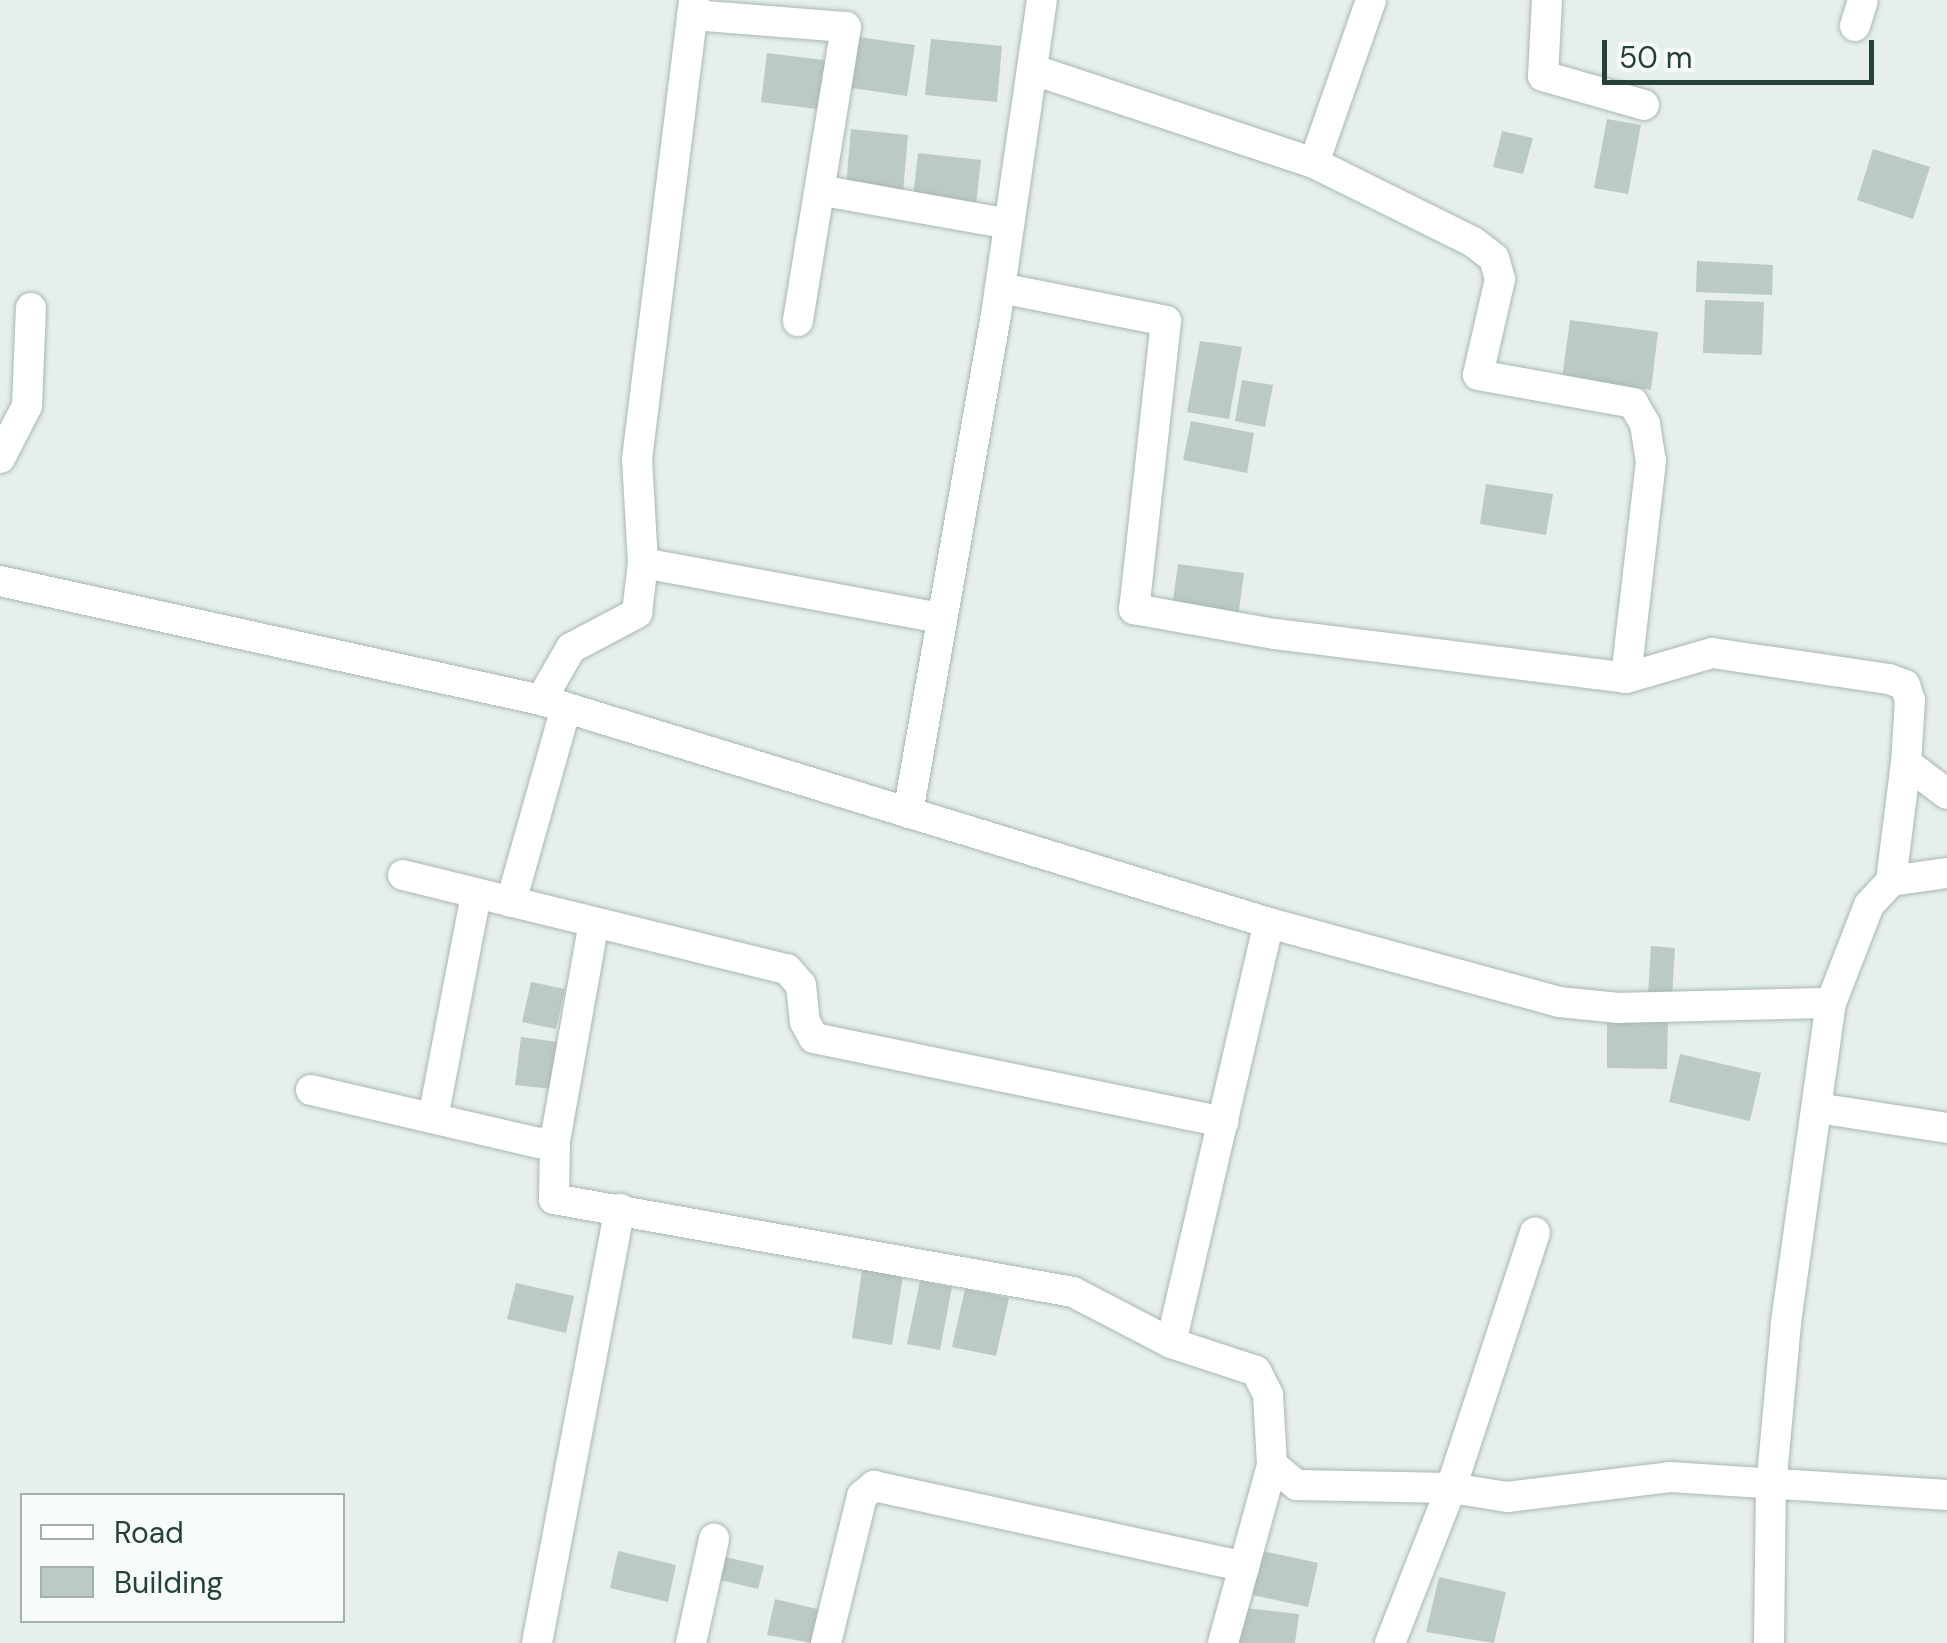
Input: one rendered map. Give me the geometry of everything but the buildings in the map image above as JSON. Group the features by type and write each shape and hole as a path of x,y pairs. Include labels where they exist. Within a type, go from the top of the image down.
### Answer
{"street":[{"path":"908,812 939,618 1000,288 1042,0"},
{"path":"1314,163 1370,0"},
{"path":"1547,0 1543,76 1644,105"},
{"path":"511,902 553,704 572,648 637,612 642,563 639,441 693,7 846,27 824,191 798,321"},
{"path":"1034,70 1314,163 1474,242 1494,258 1500,279 1478,376 1633,403 1651,460 1626,678"},
{"path":"824,191 1010,224"},
{"path":"1000,288 1166,321 1134,609 1275,634 1626,678 1712,653 1889,679 1905,685 1910,700 1906,763 1891,881 1869,905 1831,1003 1786,1322 1771,1488 1770,1643"},
{"path":"0,458 27,406 31,308"},
{"path":"642,563 939,618"},
{"path":"0,581 553,704 1269,924 1593,1007 1831,1003"},
{"path":"1906,763 1947,794"},
{"path":"1891,881 1947,873"},
{"path":"403,876 796,974 814,1038 1223,1122"},
{"path":"433,1118 476,894"},
{"path":"594,922 556,1141 554,1199 1073,1292 1171,1343 1256,1371 1264,1380 1272,1465 1224,1643"},
{"path":"1171,1343 1269,924"},
{"path":"311,1090 556,1141"},
{"path":"1817,1108 1947,1128"},
{"path":"537,1643 620,1209"},
{"path":"1390,1643 1451,1488 1536,1232"},
{"path":"1272,1465 1297,1485 1451,1488 1507,1497 1670,1477 1771,1488 1947,1495"},
{"path":"826,1643 862,1496 874,1486 1244,1567"},
{"path":"691,1643 714,1539"}]}
